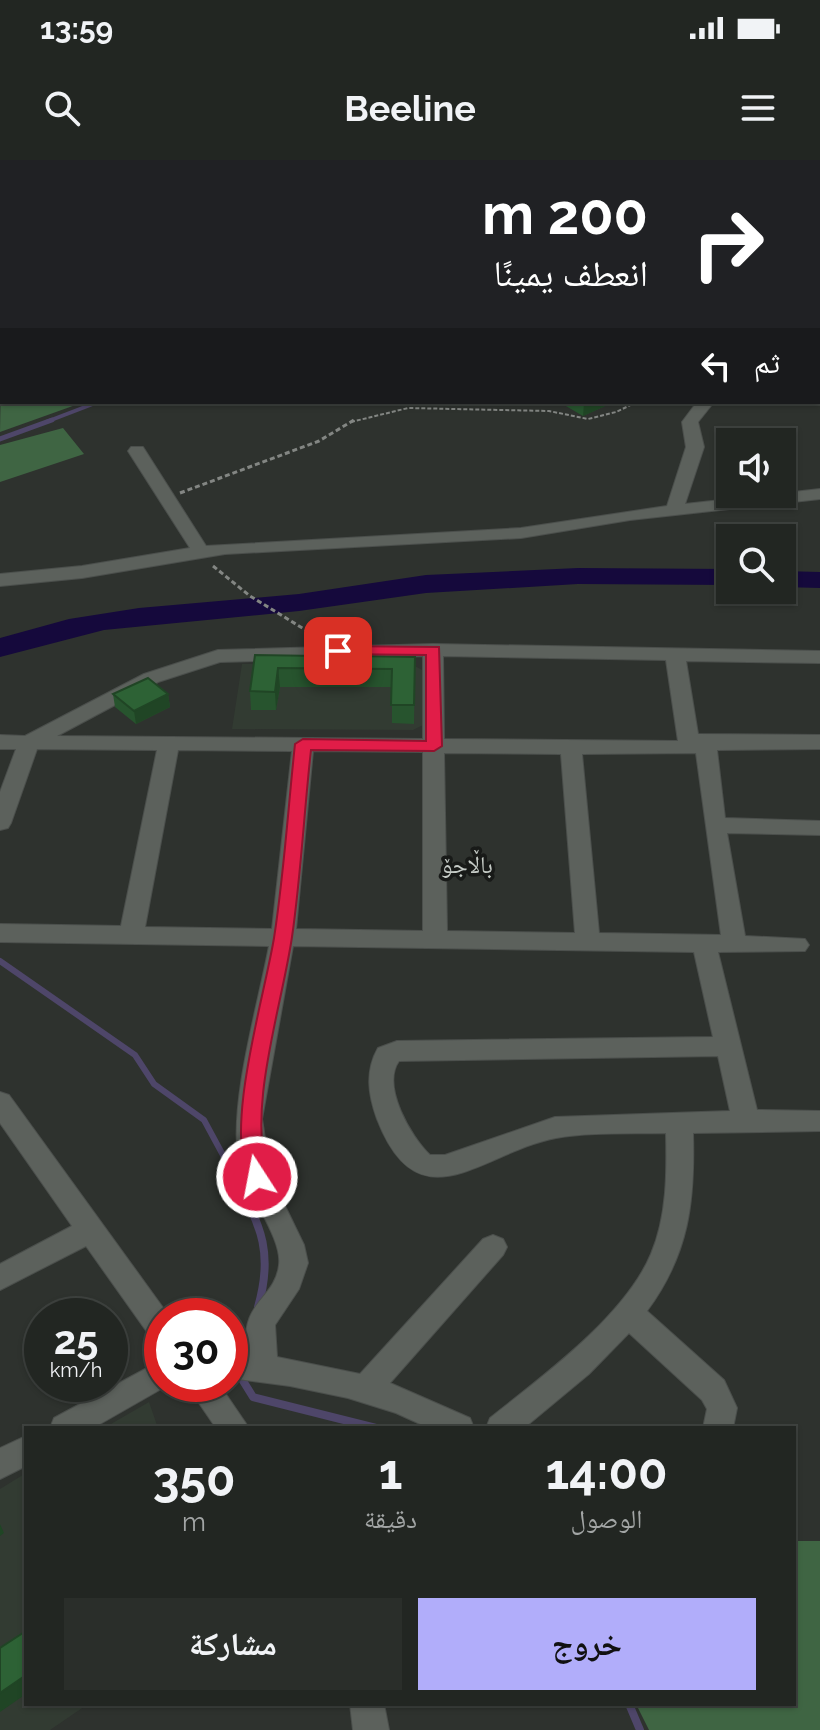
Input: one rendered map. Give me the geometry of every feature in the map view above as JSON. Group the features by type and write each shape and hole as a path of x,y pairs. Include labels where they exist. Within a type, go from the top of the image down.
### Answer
{"street":[{"path":"674,510 695,447 690,422 704,404"},
{"path":"137,451 201,552"},
{"path":"0,580 82,572 225,548 521,533 674,510 820,494"},
{"path":"433,650 435,938"},
{"path":"2,813 29,742 151,678 218,656 433,650 820,657"},
{"path":"675,656 715,825 734,944"},
{"path":"0,742 571,747 820,742"},
{"path":"131,935 169,742"},
{"path":"264,1368 259,1337 261,1322 289,1280 294,1263 290,1245 257,1177 249,1119 283,937 303,744"},
{"path":"571,747 588,943"},
{"path":"715,825 820,828"},
{"path":"0,933 797,945"},
{"path":"704,943 746,1121"},
{"path":"729,1046 397,1051 387,1055 381,1063 391,1120 411,1157 425,1166 443,1167 551,1129 679,1122 820,1121"},
{"path":"0,1102 9,1130 90,1230 144,1305"},
{"path":"503,1426 571,1370 627,1312 654,1276 674,1228 678,1196 679,1122"},
{"path":"0,1278 90,1230"},
{"path":"367,1388 493,1247"},
{"path":"627,1312 713,1390 722,1408 718,1426"},
{"path":"248,1367 316,1375 367,1388 427,1411 455,1426"},
{"path":"69,1426 144,1383"},
{"path":"214,1402 232,1426"},
{"path":"0,1464 24,1451"},
{"path":"367,1706 371,1730"}],"path":[{"path":"167,498 319,441 357,418 408,408 549,411 588,419 633,404"},
{"path":"201,552 219,574 338,651"}],"shaded area":[{"path":"242,664 413,665 422,670 423,725 413,730 232,729"},
{"path":"149,1402 157,1426 107,1426"},
{"path":"24,1474 24,1706 85,1706 50,1730 0,1730 0,1489"}],"green space":[{"path":"1,404 78,404 0,432"},
{"path":"63,428 84,454 0,482 0,445"},
{"path":"796,1541 820,1541 820,1730 649,1730 637,1706 796,1706"}],"building":[{"path":"320,650 357,650 357,656 415,657 414,705 391,705 392,669 278,668 275,692 250,691 255,655 319,656"},
{"path":"148,678 168,694 134,711 113,694"},
{"path":"24,1632 24,1676 0,1693 0,1648"}],"waterway":[{"path":"46,422 93,404"},
{"path":"0,439 52,420"},
{"path":"0,648 69,628 104,622 299,602 426,584 578,576 716,577"},
{"path":"796,579 820,580"},
{"path":"0,961 135,1055 154,1084 204,1120 238,1183"},
{"path":"238,1183 259,1227 265,1256 258,1307"},
{"path":"248,1389 253,1397 368,1426"},
{"path":"630,1706 640,1730"}],"district":[{"name":"باڵاجۆ","path":"467,865"}],"route":[{"path":"257,1177 249,1119 283,937 303,744 434,746 433,650 338,651"}]}
